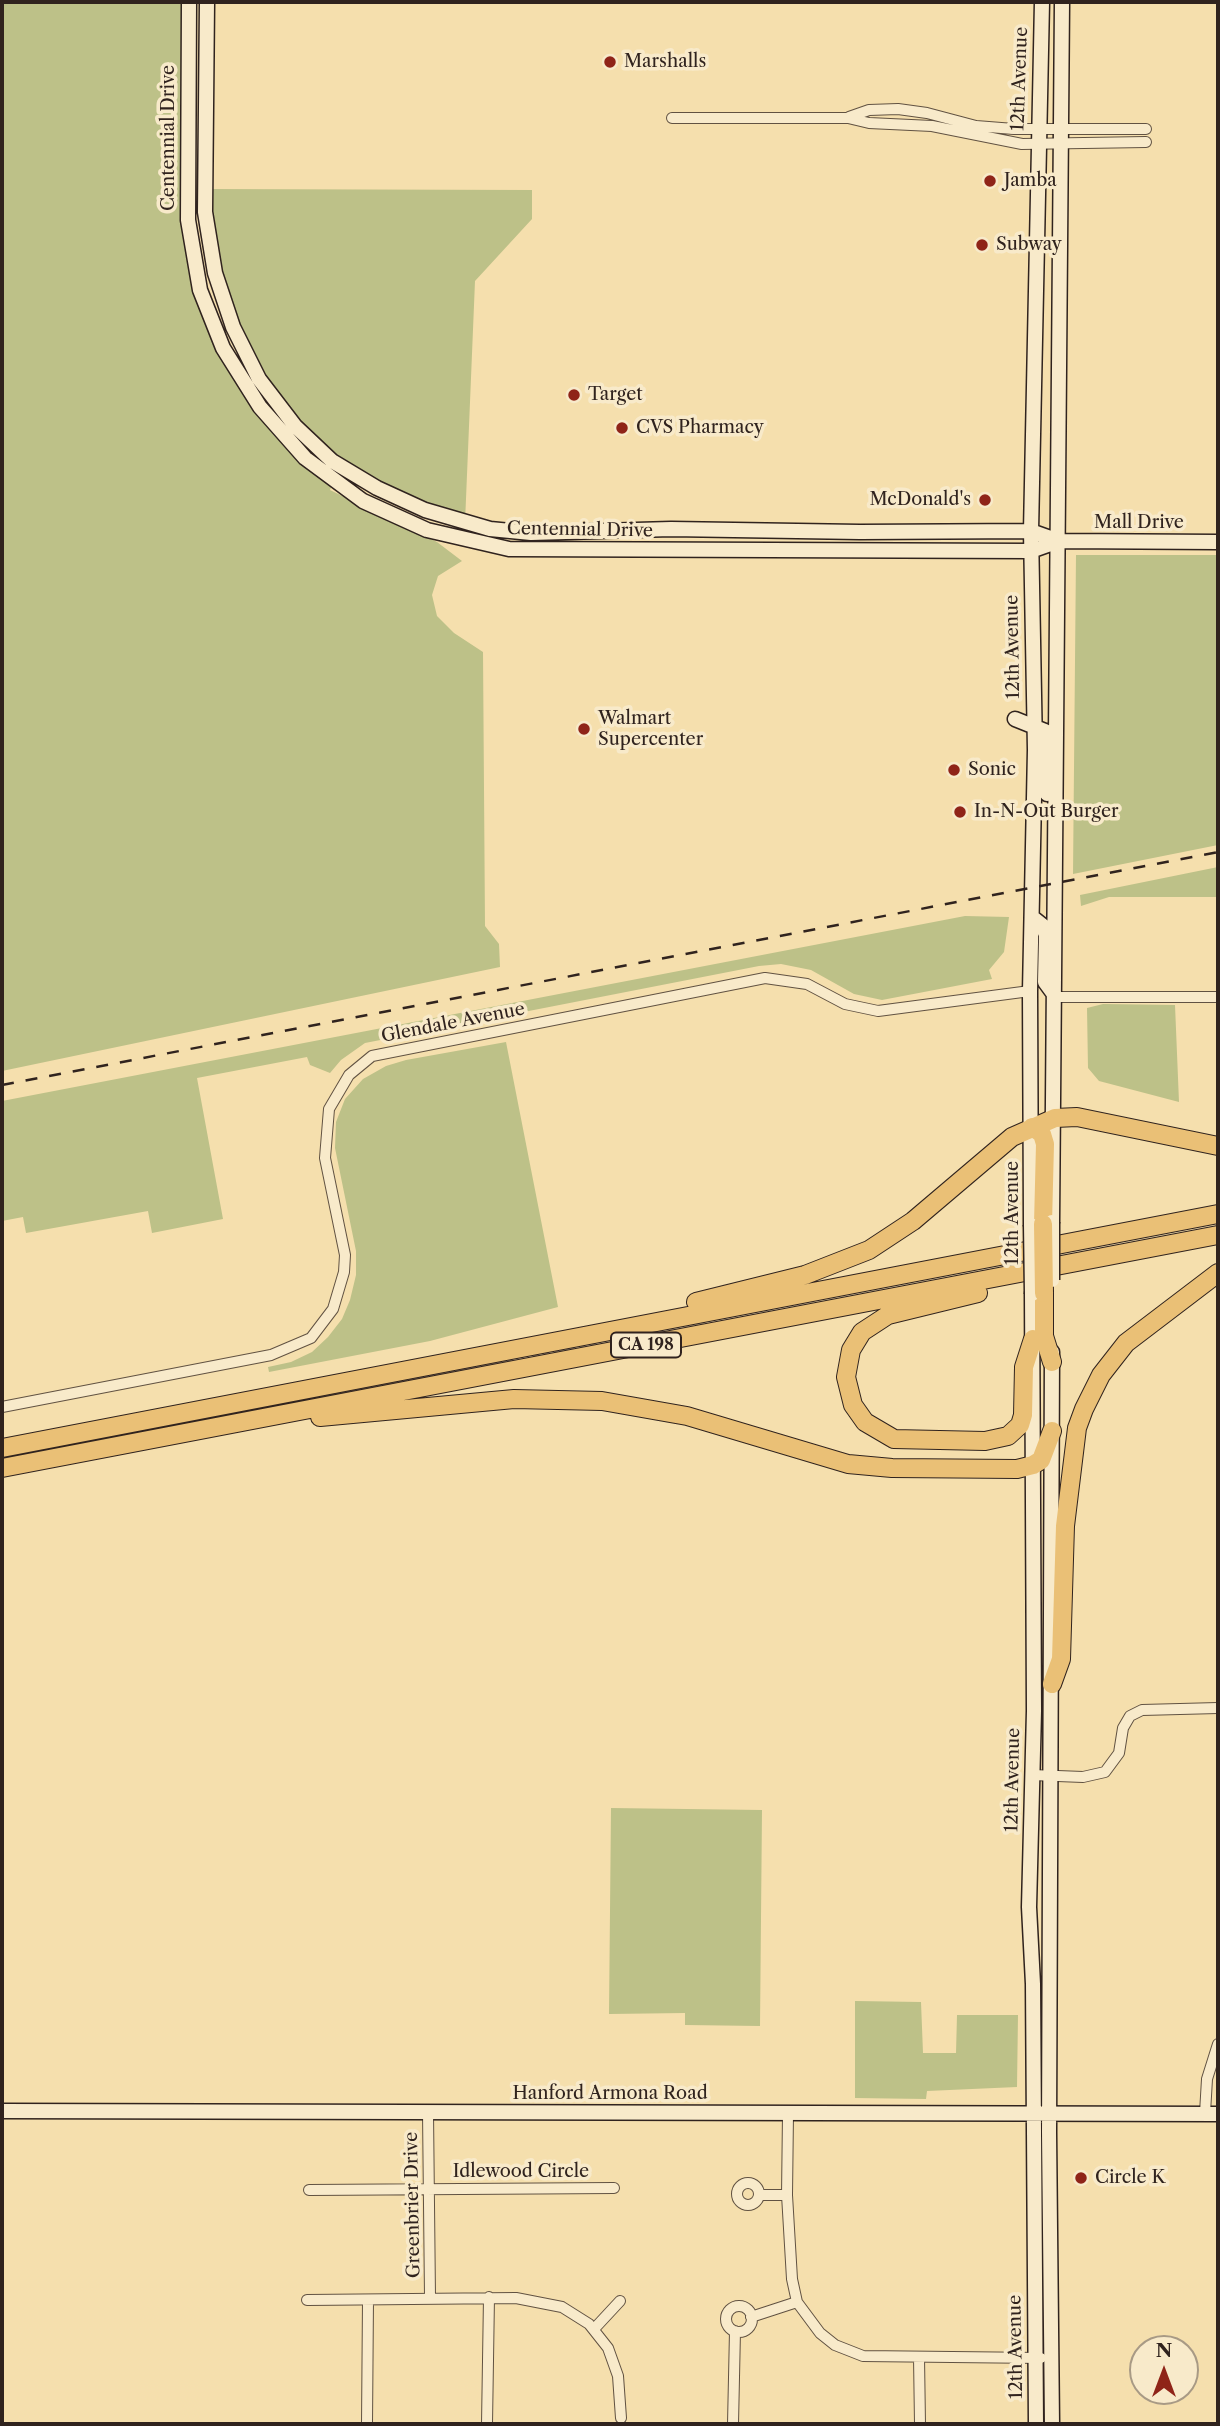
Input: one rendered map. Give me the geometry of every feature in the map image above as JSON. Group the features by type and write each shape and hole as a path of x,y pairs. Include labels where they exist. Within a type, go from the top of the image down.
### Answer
{"highway":[{"path":"486,1353 767,1285 839,1264 893,1236 1012,1138 1055,1118 1077,1117 1218,1146"},
{"path":"1032,1127 1042,1134 1045,1144 1042,1293 1044,1336 1052,1362"},
{"name":"CA 198","path":"2,1448 1218,1214"},
{"name":"CA 198","path":"2,1468 1218,1235"},
{"path":"1033,1339 1024,1367 1020,1425 1008,1436 998,1440 894,1439 865,1422 849,1396 846,1377 851,1350 862,1332 879,1320 911,1308 997,1289 1067,1264"},
{"path":"1052,1684 1061,1659 1065,1526 1077,1429 1084,1409 1101,1375 1126,1343 1218,1273"},
{"path":"225,1425 464,1402 552,1398 619,1403 687,1416 848,1464 892,1468 1017,1469 1041,1460 1052,1431"}],"main road":[{"name":"Centennial Drive","path":"189,2 188,220 200,290 223,348 247,388 282,435 333,482 363,501 427,530 482,546 509,549 1031,551"},
{"name":"Centennial Drive","path":"206,2 208,238 219,286 239,340 259,379 278,405 332,461 377,488 465,523 531,533 671,528 860,532 1031,531"},
{"name":"12th Avenue","path":"1032,1127 1030,991 1034,725 1031,531 1041,2"},
{"path":"1042,1224 1055,1118 1062,2"},
{"path":"192,249 200,257 217,318 239,340"},
{"name":"Mall Drive","path":"1031,531 1059,541 1218,542"},
{"name":"Mall Drive","path":"1031,551 1059,541"},
{"path":"1015,719 1045,732 1047,819 1056,842"},
{"path":"1032,917 1042,925 1046,935 1045,982 1056,997"},
{"name":"12th Avenue","path":"1036,2424 1031,2113 1033,1984 1029,1907 1033,1339 1042,1293"},
{"name":"12th Avenue","path":"1052,1362 1049,2113 1052,2424"},
{"name":"Hanford Armona Road","path":"2,2111 1212,2113"}],"street":[{"path":"848,118 869,110 914,110 976,126 1040,128 1061,136 1146,142"},
{"path":"672,118 848,118 869,123 932,126 1009,142 1037,144 1061,136 1146,129"},
{"name":"Glendale Avenue","path":"2,1407 271,1355 311,1338 333,1309 344,1272 345,1255 325,1158 328,1109 349,1075 372,1056 765,978 807,984 845,1004 878,1011 1030,991"},
{"path":"1056,997 1218,997"},
{"path":"1032,1775 1083,1777 1105,1772 1119,1753 1123,1728 1130,1716 1142,1710 1218,1708"},
{"path":"1212,2113 1210,2063 1218,2045"},
{"name":"Greenbrier Drive","path":"428,2112 430,2297"},
{"path":"788,2114 787,2195 792,2279 797,2301 820,2333 849,2352 873,2357 1052,2358"},
{"name":"Idlewood Circle","path":"309,2190 428,2187 614,2188"},
{"path":"760,2195 787,2195"},
{"path":"487,2424 489,2297"},
{"path":"307,2300 489,2297 550,2303 573,2312 594,2329 608,2348 616,2368 621,2418"},
{"path":"368,2300 368,2424"},
{"path":"594,2329 620,2301"},
{"path":"751,2317 797,2301"},
{"path":"733,2424 735,2331 727,2323 729,2311 740,2306 747,2309 751,2317 747,2328 735,2331"},
{"path":"919,2357 920,2424"}],"green space":[{"path":"2,2 188,2 193,254 240,378 333,482 330,490 437,542 462,561 438,576 432,595 437,616 454,633 483,652 485,926 499,944 500,967 2,1071"},
{"path":"206,189 532,190 532,219 475,281 465,523 332,461 278,405 223,299"},
{"path":"1076,555 1218,555 1218,845 1073,874"},
{"path":"1218,867 1218,897 1109,897 1081,906 1080,895"},
{"path":"965,916 1009,917 1004,952 989,970 992,979 882,1000 854,994 811,970 781,964 759,966 365,1043 341,1060 330,1073 310,1065 307,1057 197,1078 223,1219 152,1233 148,1211 26,1233 23,1217 2,1221 2,1101"},
{"path":"1103,1004 1175,1005 1179,1102 1099,1081 1088,1068 1087,1008"},
{"path":"506,1042 558,1307 430,1341 269,1372 268,1367 291,1362 312,1352 342,1319 350,1300 356,1275 356,1251 335,1148 336,1122 345,1099 363,1079 386,1066"},
{"path":"611,1808 762,1810 760,2026 685,2025 685,2013 609,2014"},
{"path":"855,2001 921,2002 923,2053 956,2053 957,2015 1018,2015 1017,2087 927,2091 926,2099 855,2098"}],"railway":[{"path":"2,1085 1218,852"}],"place":[{"name":"Marshalls","path":"610,62"},
{"name":"Jamba","path":"990,181"},
{"name":"Subway","path":"982,245"},
{"name":"Target","path":"574,395"},
{"name":"CVS Pharmacy","path":"622,428"},
{"name":"McDonald's","path":"985,500"},
{"name":"Walmart Supercenter","path":"584,729"},
{"name":"Sonic","path":"954,770"},
{"name":"In-N-Out Burger","path":"960,812"},
{"name":"Circle K","path":"1081,2178"}]}
